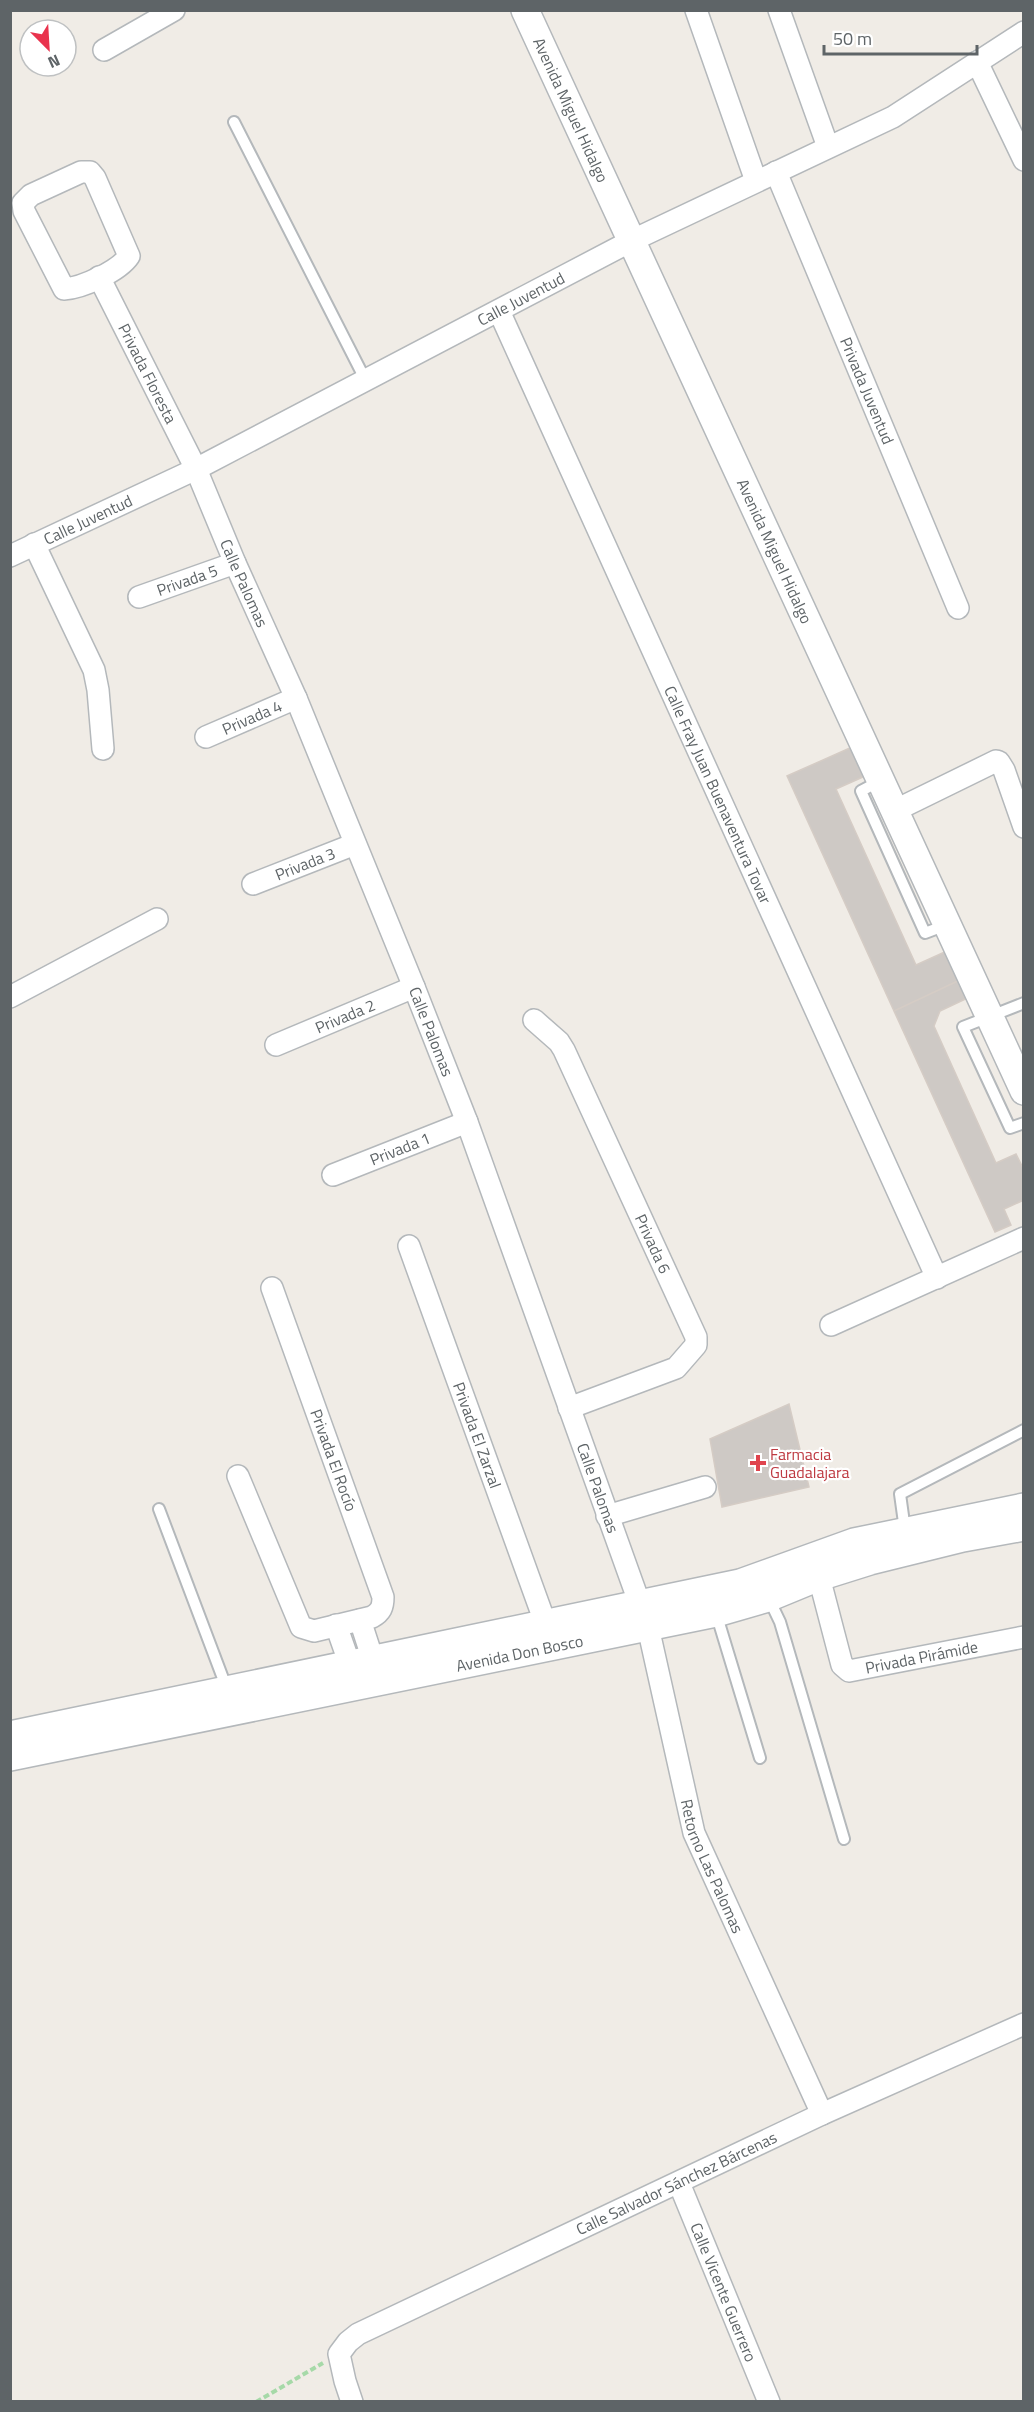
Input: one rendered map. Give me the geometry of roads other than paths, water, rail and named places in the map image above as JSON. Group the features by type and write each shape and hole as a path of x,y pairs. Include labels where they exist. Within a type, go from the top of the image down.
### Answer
{"street":[{"path":"104,50 174,10"},
{"name":"Avenida Miguel Hidalgo","path":"525,10 1023,1091"},
{"path":"696,10 756,181"},
{"path":"779,10 828,147"},
{"name":"Calle Juventud","path":"10,556 196,469 631,241 892,117 1023,32"},
{"path":"977,62 1023,160"},
{"path":"81,172 90,172 95,178 129,256 124,264 99,277 74,289 64,289 24,211 23,203 31,195 81,172"},
{"name":"Privada Juventud","path":"776,172 958,608"},
{"name":"Privada Floresta","path":"99,277 196,469"},
{"name":"Calle Fray Juan Buenaventura Tovar","path":"499,311 937,1278"},
{"name":"Calle Palomas","path":"196,469 235,563 296,698 467,1122 644,1616"},
{"path":"34,544 94,670 103,749"},
{"name":"Privada 5","path":"139,597 235,563"},
{"name":"Privada 4","path":"206,737 296,698"},
{"path":"894,811 996,761 1004,770 1023,827"},
{"name":"Privada 3","path":"253,884 355,844"},
{"path":"10,997 158,919"},
{"name":"Privada 2","path":"276,1045 414,987"},
{"name":"Privada 6","path":"534,1020 559,1042 564,1050 696,1337 696,1346 676,1368 569,1408"},
{"name":"Privada 1","path":"333,1175 467,1122"},
{"path":"831,1325 1023,1238"},
{"name":"Privada El Zarzal","path":"409,1246 546,1625"},
{"name":"Privada El Rocío","path":"238,1476 297,1622 307,1631 360,1620 380,1613 383,1597 272,1288"},
{"path":"607,1516 705,1487"},
{"name":"Avenida Don Bosco","path":"10,1757 644,1616 854,1542 1023,1507"},
{"name":"Avenida Don Bosco","path":"10,1734 546,1625 644,1616 716,1613 768,1599 819,1577 963,1538 1023,1527"},
{"name":"Privada Pirámide","path":"819,1577 842,1665 849,1671 1023,1637"},
{"name":"Retorno Las Palomas","path":"644,1616 694,1833 822,2114"},
{"path":"360,1620 362,1662"},
{"path":"336,1625 362,1662"},
{"name":"Calle Salvador Sánchez Bárcenas","path":"352,2402 339,2354 358,2334 822,2114 1023,2024"},
{"name":"Calle Vicente Guerrero","path":"679,2183 769,2402"}],"lane":[{"path":"234,122 366,381"},
{"path":"880,781 861,791 925,933 947,925"},
{"path":"1023,1003 963,1027 1010,1128 1023,1123"},
{"path":"905,1530 900,1494 1023,1430"},
{"path":"159,1509 227,1690"},
{"path":"768,1599 780,1622 844,1839"},
{"path":"716,1613 760,1758"}],"place":[{"name":"Farmacia Guadalajara","path":"758,1463"}]}
